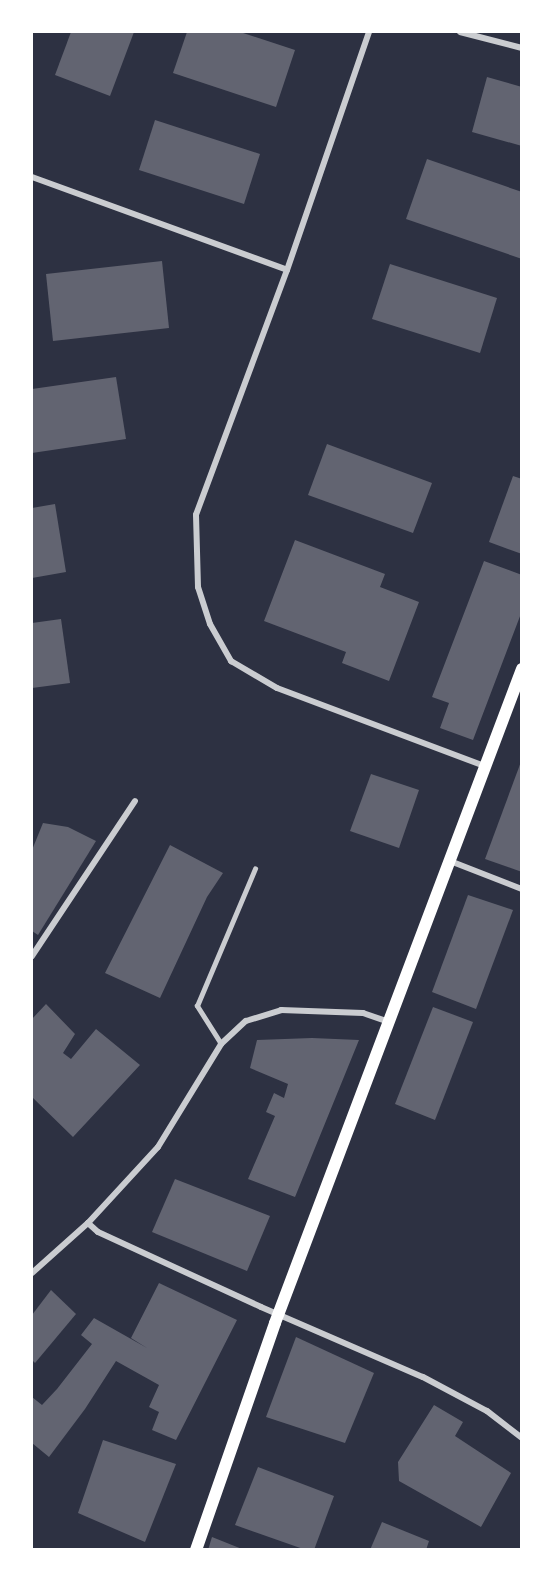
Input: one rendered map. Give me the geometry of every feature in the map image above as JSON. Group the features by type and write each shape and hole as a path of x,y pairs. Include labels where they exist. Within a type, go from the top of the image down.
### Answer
{"main road":[{"path":"196,1550 275,1323 522,669"}],"street":[{"path":"369,32 287,270 196,515 198,587 210,624 231,661 277,688 484,766"},
{"path":"460,32 522,48"},
{"path":"32,177 287,270"},
{"path":"32,956 135,801"},
{"path":"449,861 522,889"},
{"path":"32,1273 88,1223 158,1147 221,1044 246,1021 281,1010 363,1014 390,1022"},
{"path":"88,1223 98,1232 261,1307 423,1377 487,1411 522,1438"}],"lane":[{"path":"221,1044 197,1006 255,869"}],"building":[{"path":"71,32 134,32 110,96 55,75"},
{"path":"187,32 240,32 295,50 276,107 173,73"},
{"path":"487,77 522,87 522,146 472,132"},
{"path":"155,120 260,154 244,204 139,170"},
{"path":"427,159 522,192 522,259 406,219"},
{"path":"162,261 169,328 53,341 46,274"},
{"path":"390,264 497,298 480,353 372,319"},
{"path":"116,377 126,439 32,453 32,389"},
{"path":"327,444 432,483 413,533 308,495"},
{"path":"513,476 522,479 522,554 489,542"},
{"path":"55,504 66,572 32,578 32,508"},
{"path":"295,540 385,574 380,587 419,602 389,681 342,663 346,652 264,621"},
{"path":"484,561 522,575 522,611 473,740 440,728 449,703 432,697"},
{"path":"61,619 70,683 32,688 32,623"},
{"path":"522,759 522,872 485,859"},
{"path":"371,774 419,790 399,848 350,831"},
{"path":"43,823 68,827 96,841 38,935 32,931 32,850"},
{"path":"170,845 223,873 207,897 160,998 105,973"},
{"path":"468,895 513,910 476,1009 432,992"},
{"path":"46,1004 75,1034 63,1053 71,1059 96,1029 140,1065 73,1137 32,1097 32,1019"},
{"path":"433,1007 473,1022 435,1120 395,1104"},
{"path":"312,1038 359,1040 295,1197 248,1179 275,1116 266,1112 274,1093 284,1098 288,1084 250,1068 257,1040"},
{"path":"175,1179 270,1216 247,1271 152,1232"},
{"path":"159,1283 237,1320 176,1440 152,1430 159,1412 149,1407 159,1385 116,1361 85,1409 49,1457 32,1443 32,1397 42,1405 57,1389 92,1344 81,1335 94,1318 147,1348 131,1338"},
{"path":"51,1290 76,1314 35,1363 32,1360 32,1315"},
{"path":"296,1337 374,1373 345,1443 266,1417"},
{"path":"434,1405 463,1422 455,1436 511,1473 481,1527 399,1481 398,1462"},
{"path":"103,1440 176,1464 145,1542 78,1513"},
{"path":"258,1467 334,1496 314,1550 306,1550 235,1525"},
{"path":"382,1522 429,1541 426,1550 370,1550"},
{"path":"212,1537 242,1549 242,1550 208,1550"}]}
